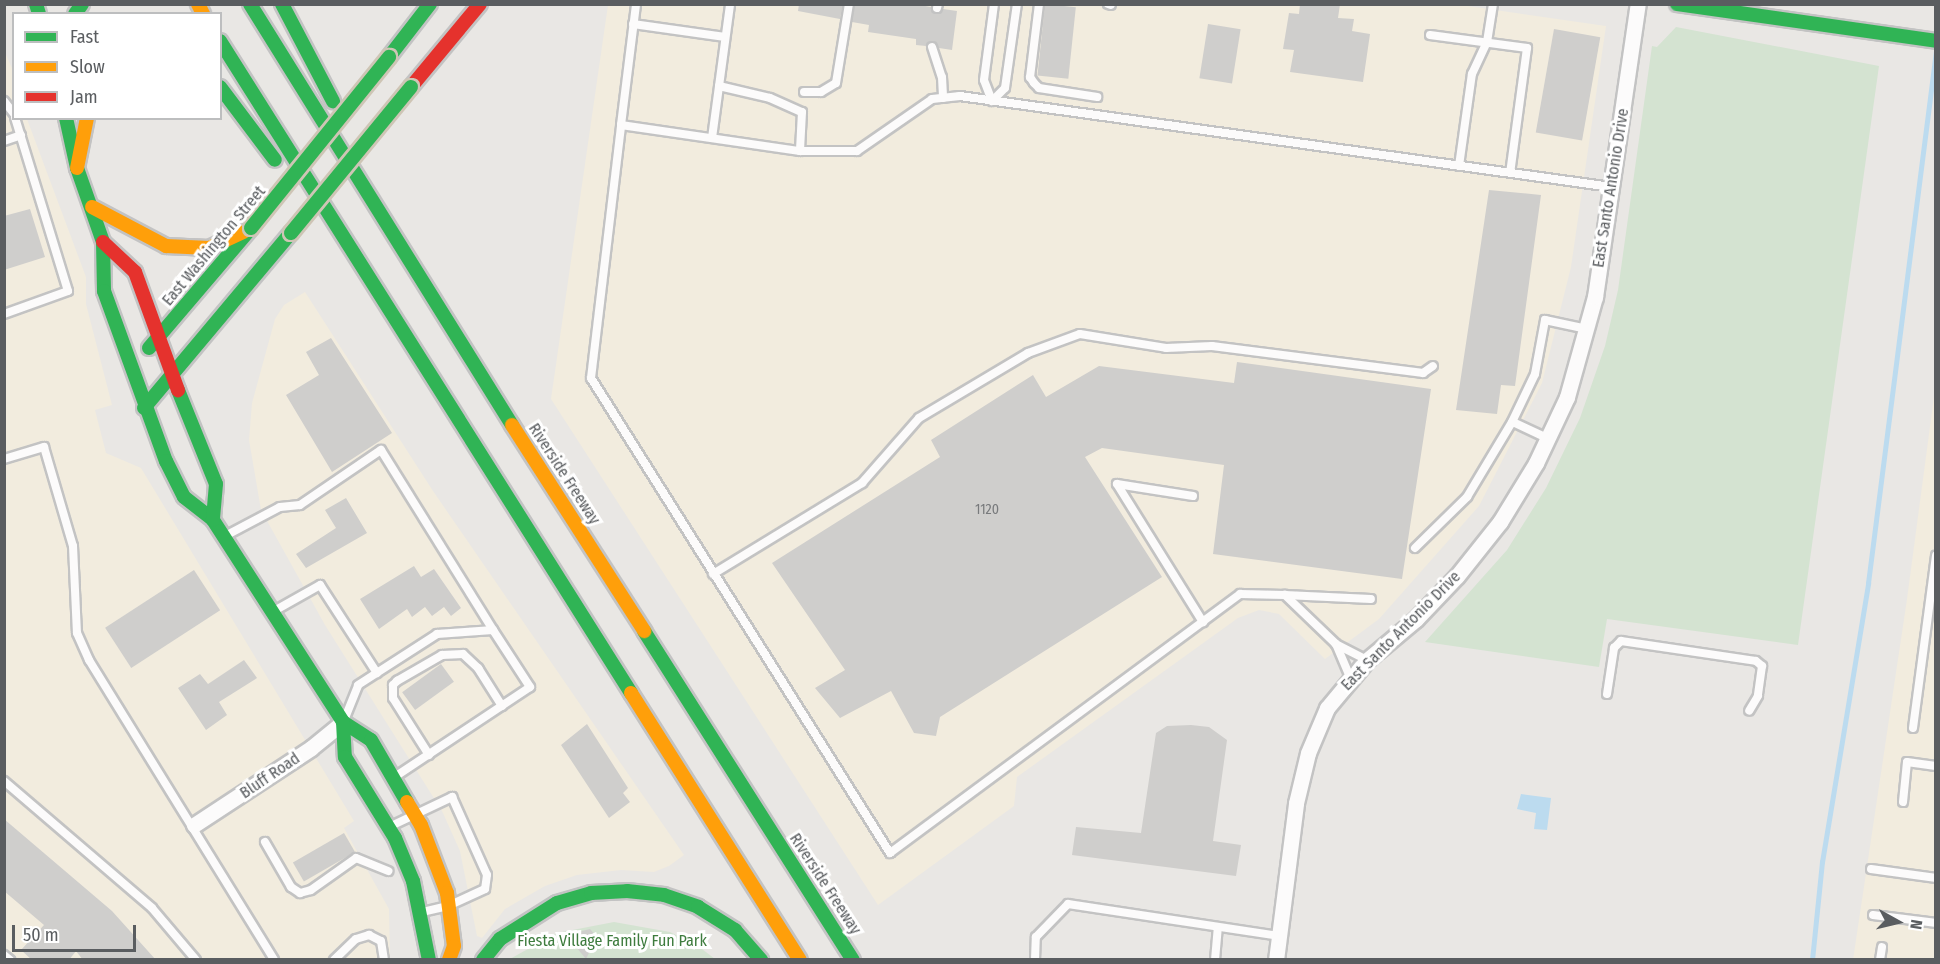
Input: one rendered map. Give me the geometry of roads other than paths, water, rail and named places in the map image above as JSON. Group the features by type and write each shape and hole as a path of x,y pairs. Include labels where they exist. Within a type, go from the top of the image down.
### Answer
{"main road":[{"name":"Riverside Freeway","path":"250,4 447,321 853,960"},
{"path":"282,4 320,79 369,161"},
{"name":"East Washington Street","path":"131,368 251,228 430,4"},
{"path":"144,408 173,377 480,4"},
{"path":"1677,4 1935,41"},
{"path":"222,44 800,960"},
{"path":"222,90 388,309"},
{"path":"66,120 77,168 103,242 104,291 144,408 184,497 213,520 221,538 273,612 343,722 372,740 414,814 437,863 448,906 454,946 449,960"},
{"path":"77,168 87,120"},
{"path":"92,207 166,246 209,248 251,228"},
{"path":"103,242 135,272 158,339 216,484 213,520"},
{"path":"416,242 447,321"},
{"path":"343,722 345,757 389,827 410,873 420,912 425,955 429,960"},
{"path":"483,960 507,933 557,903 591,893 627,891 664,896 698,907 735,930 761,960"}],"street":[{"name":"East Santo Antonio Drive","path":"1276,960 1296,803 1308,753 1327,708 1350,677 1416,619 1457,576 1500,522 1548,438 1567,397 1587,329 1612,187 1638,4"},
{"name":"Bluff Road","path":"194,825 312,748 343,722"}],"lane":[{"path":"636,4 591,378 712,574 890,853 1240,594 1371,598"},
{"path":"712,138 730,4"},
{"path":"804,92 821,92 836,83 849,4"},
{"path":"992,101 984,80 994,4"},
{"path":"992,101 1005,88 1017,4"},
{"path":"1039,4 1030,77 1039,88 1097,97"},
{"path":"1459,166 1472,74 1487,42 1493,4"},
{"path":"633,24 725,37"},
{"path":"1430,35 1527,48 1510,173"},
{"path":"932,47 942,77 943,98"},
{"path":"719,86 770,98 802,112 800,151"},
{"path":"621,125 800,151 857,151 933,99 992,101 1612,187"},
{"path":"4,314 68,291 15,120"},
{"path":"4,141 21,135"},
{"path":"1415,548 1467,497 1512,422 1535,374 1545,320 1587,329"},
{"path":"712,574 862,483 920,418 1028,353 1080,334 1166,348 1212,346 1423,373 1432,366"},
{"path":"1512,422 1548,438"},
{"path":"4,459 44,447 73,546 77,633 89,660 194,825 274,960"},
{"path":"221,538 280,507 300,505 381,450 530,687 393,778"},
{"path":"1193,496 1117,484 1203,622"},
{"path":"1913,728 1933,591 1935,556"},
{"path":"273,612 320,585 377,673"},
{"path":"1285,595 1336,644 1367,660"},
{"path":"343,722 358,685 437,634 493,630"},
{"path":"1607,694 1614,648 1621,641 1756,661 1762,666 1758,696 1749,711"},
{"path":"1336,644 1350,677"},
{"path":"429,755 393,698 393,685 397,681 442,655 464,654 478,668 502,706"},
{"path":"1904,802 1907,762 1935,766"},
{"path":"5,783 152,908 196,960"},
{"path":"389,827 452,797 487,874 485,889 448,906 420,912"},
{"path":"265,842 291,887 300,893 311,890 356,858 389,871"},
{"path":"1871,869 1935,878"},
{"path":"1035,960 1036,937 1068,904 1279,936"},
{"path":"1873,915 1935,923"},
{"path":"1215,960 1218,927"},
{"path":"334,960 356,939 369,935 381,941 384,960"},
{"path":"1880,960 1881,947"},
{"path":"4,955 9,960"}],"water":[{"path":"1521,794 1551,798 1547,830 1534,829 1536,813 1517,809"}],"waterway":[{"path":"1812,960 1822,862 1868,583 1936,51"}],"park label":[{"name":"Fiesta Village Family Fun Park","path":"612,941"}]}
